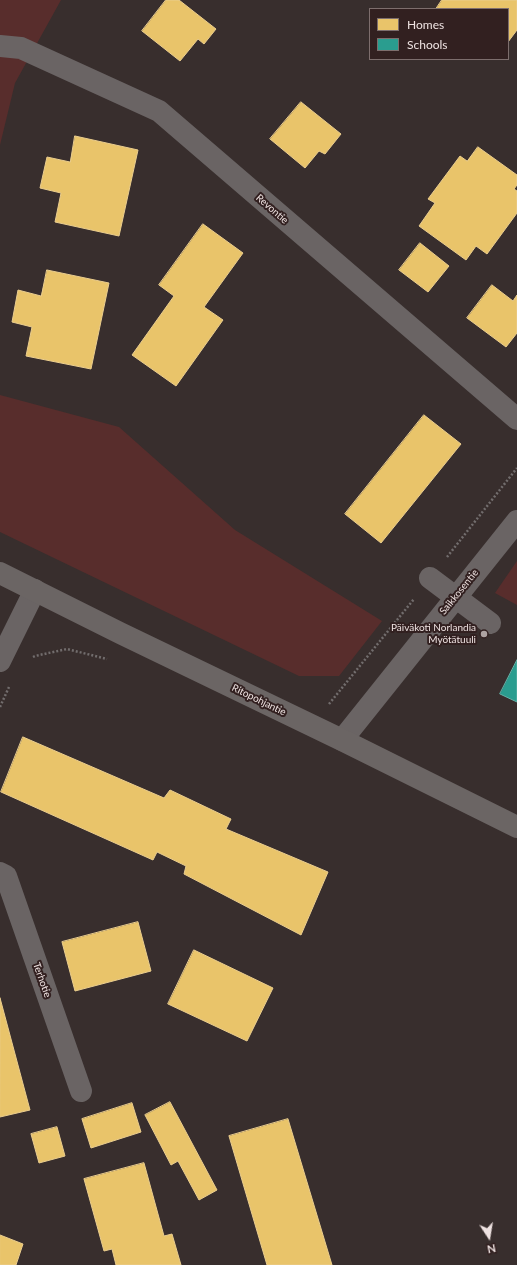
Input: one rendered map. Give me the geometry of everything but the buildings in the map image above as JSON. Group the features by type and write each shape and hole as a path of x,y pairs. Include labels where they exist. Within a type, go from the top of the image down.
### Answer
{"main road":[{"name":"Ritopohjantie","path":"0,573 517,827"}],"street":[{"name":"Revontie","path":"0,46 21,48 159,111 517,419"},
{"name":"Saikkosentie","path":"342,740 517,521"},
{"path":"430,578 490,623"},
{"path":"0,661 35,590"},
{"name":"Terhotie","path":"0,873 6,876 81,1091"}],"path":[{"path":"30,662 34,656 67,649 107,659"},
{"path":"0,707 9,686"}],"shaded area":[{"path":"0,0 61,0 15,83 0,145"},
{"path":"0,395 119,427 235,530 382,621 339,676 299,676 0,532"},
{"path":"517,561 517,605 495,593"}],"place":[{"name":"Päiväkoti Norlandia Myötätuuli","path":"484,634"}]}
